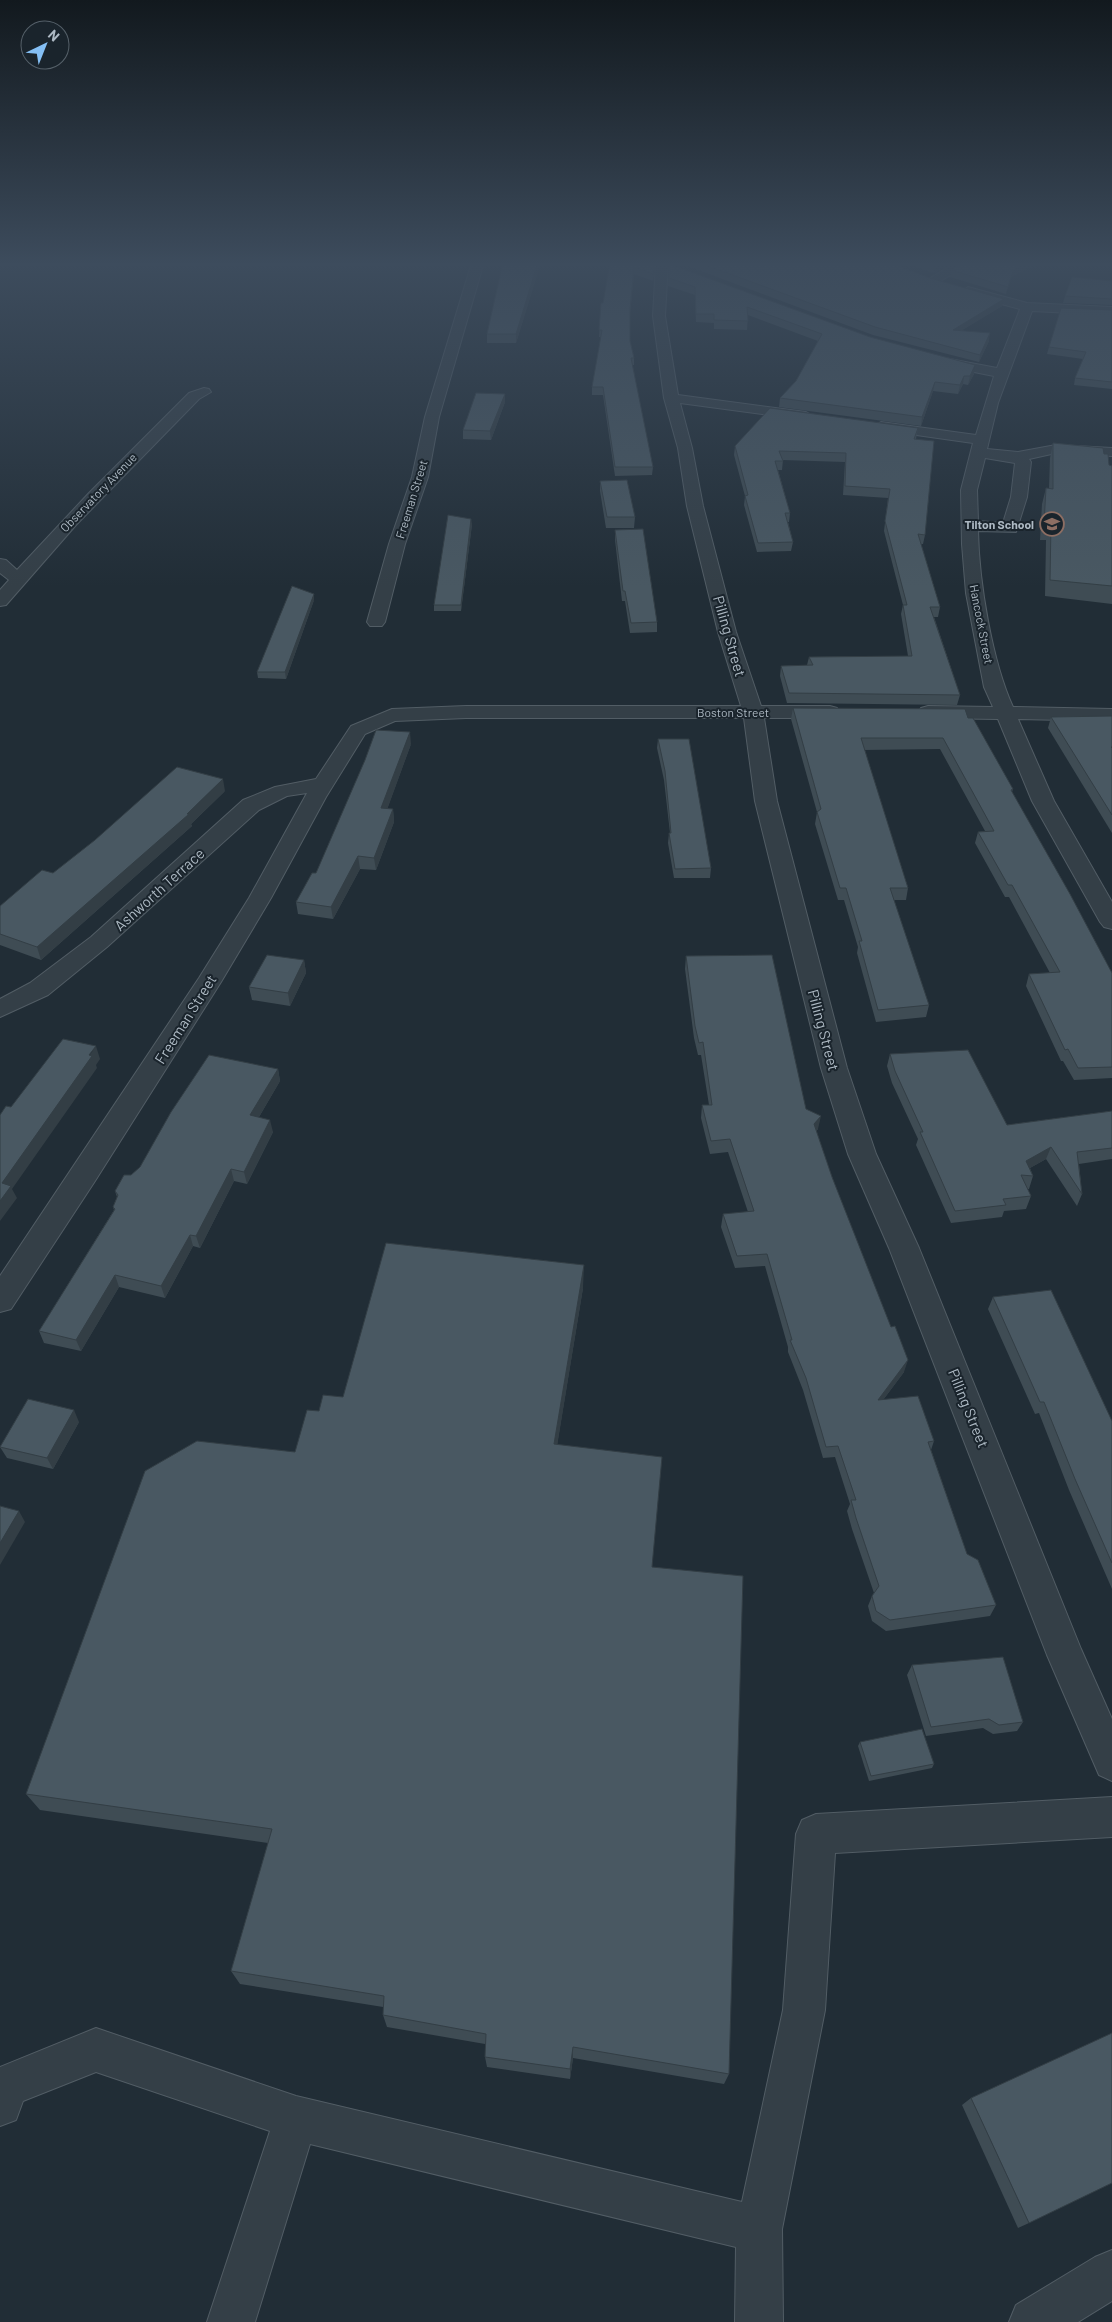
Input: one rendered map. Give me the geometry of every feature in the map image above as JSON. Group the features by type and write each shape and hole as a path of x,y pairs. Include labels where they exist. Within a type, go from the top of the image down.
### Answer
{"street":[{"name":"Freeman Street","path":"376,622 397,544 420,477 432,417 445,370"},
{"name":"Pilling Street","path":"667,370 671,398 685,448 695,506 727,632 753,712 766,801 834,1068 862,1154 919,1285 1066,1655 1112,1762"},
{"path":"987,370 1002,373"},
{"name":"Hancock Street","path":"1002,373 990,403 969,490 975,593 994,688 1043,801 1112,922"},
{"name":"Observatory Avenue","path":"0,601 18,579 127,462 194,396 204,392"},
{"path":"671,398 817,418"},
{"path":"866,424 981,446 1018,457 1023,462 1019,497 1010,529 970,525"},
{"path":"1018,457 1056,449 1112,452"},
{"path":"0,564 18,579"},
{"name":"Boston Street","path":"358,730 392,715 466,712 852,711"},
{"path":"909,712 1112,715"},
{"name":"Freeman Street","path":"0,1300 85,1174 209,982 260,898 323,784 358,730"},
{"name":"Ashworth Terrace","path":"0,1009 39,990 99,942 251,805 282,792 323,784"},
{"path":"759,2322 759,2229 804,2010 816,1834 1112,1817"},
{"path":"0,2104 7,2086 96,2050 296,2118 759,2229"},
{"path":"232,2322 296,2118"},
{"path":"1033,2322 1112,2274"}],"building":[{"path":"595,370 633,370 653,467 615,467 603,387 592,387"},
{"path":"802,370 973,370 970,376 964,376 960,385 935,382 922,417 780,398 796,381"},
{"path":"1078,370 1112,370 1112,382 1075,378"},
{"path":"476,393 505,394 490,431 463,430"},
{"path":"770,408 918,428 914,439 934,441 925,535 918,534 940,607 930,607 960,695 789,693 781,666 813,665 809,657 912,656 903,605 907,605 885,521 890,489 845,486 846,453 779,451 783,461 775,461 790,513 785,513 793,542 758,543 745,496 748,495 735,446"},
{"path":"1053,443 1103,448 1104,454 1108,454 1109,465 1112,466 1112,586 1050,580 1051,524 1044,524 1046,488 1053,489"},
{"path":"627,480 635,517 607,517 600,481"},
{"path":"448,515 471,519 461,605 434,605"},
{"path":"643,529 657,622 631,623 625,591 623,591 615,530"},
{"path":"292,586 314,594 285,672 257,672"},
{"path":"793,708 965,709 968,718 973,718 1112,973 1112,1067 1078,1068 1068,1049 1065,1050 1029,974 1060,972 1012,885 1008,885 978,832 994,831 943,738 861,738 908,888 890,888 929,1005 878,1010 859,941 862,941 846,888 840,888 817,812 821,809"},
{"path":"1112,716 1111,747 1112,815 1051,717"},
{"path":"376,730 410,732 381,808 393,809 374,858 358,856 331,907 296,902 312,873 316,873"},
{"path":"658,739 689,739 711,868 675,869 669,833 671,833 665,771"},
{"path":"177,767 223,779 187,814 189,814 37,947 0,934 0,906 42,870 53,873 95,840"},
{"path":"267,955 304,960 288,993 249,987"},
{"path":"772,955 806,1109 821,1116 814,1124 832,1177 891,1327 895,1326 908,1360 878,1400 918,1396 934,1441 928,1442 967,1554 978,1560 996,1605 890,1620 876,1611 872,1596 879,1586 851,1500 856,1500 838,1446 826,1447 806,1378 790,1340 792,1340 767,1254 737,1256 723,1214 754,1211 730,1139 711,1141 702,1105 712,1105 703,1042 699,1043 695,1026 686,956"},
{"path":"63,1039 96,1046 89,1055 92,1056 2,1183 11,1186 0,1201 0,1115 6,1106 11,1107"},
{"path":"968,1050 1007,1125 1112,1111 1112,1148 1077,1152 1082,1194 1051,1147 1026,1161 1033,1176 1021,1175 1031,1196 1003,1199 1006,1205 955,1211 920,1132 923,1132 895,1071 890,1054"},
{"path":"209,1055 278,1069 250,1115 270,1120 244,1172 231,1169 196,1236 190,1235 161,1286 115,1275 76,1340 39,1331 115,1209 113,1207 118,1195 115,1191 124,1175 131,1175 140,1167 171,1112"},
{"path":"386,1243 584,1265 554,1444 662,1457 652,1567 743,1576 729,2074 573,2047 570,2069 485,2057 486,2034 383,2015 384,1996 231,1971 272,1829 26,1794 145,1471 197,1441 295,1452 307,1410 319,1411 323,1395 343,1397"},
{"path":"1051,1290 1112,1421 1112,1563 1044,1402 1040,1402 993,1297"},
{"path":"28,1399 74,1410 47,1458 0,1447"},
{"path":"0,1506 19,1511 0,1543"},
{"path":"1003,1657 1023,1722 999,1725 989,1719 931,1727 912,1665"},
{"path":"922,1729 934,1764 871,1776 860,1742"},
{"path":"1112,2033 1112,2183 1029,2223 971,2098"}],"place":[{"name":"Tilton School","path":"1052,524"}]}
